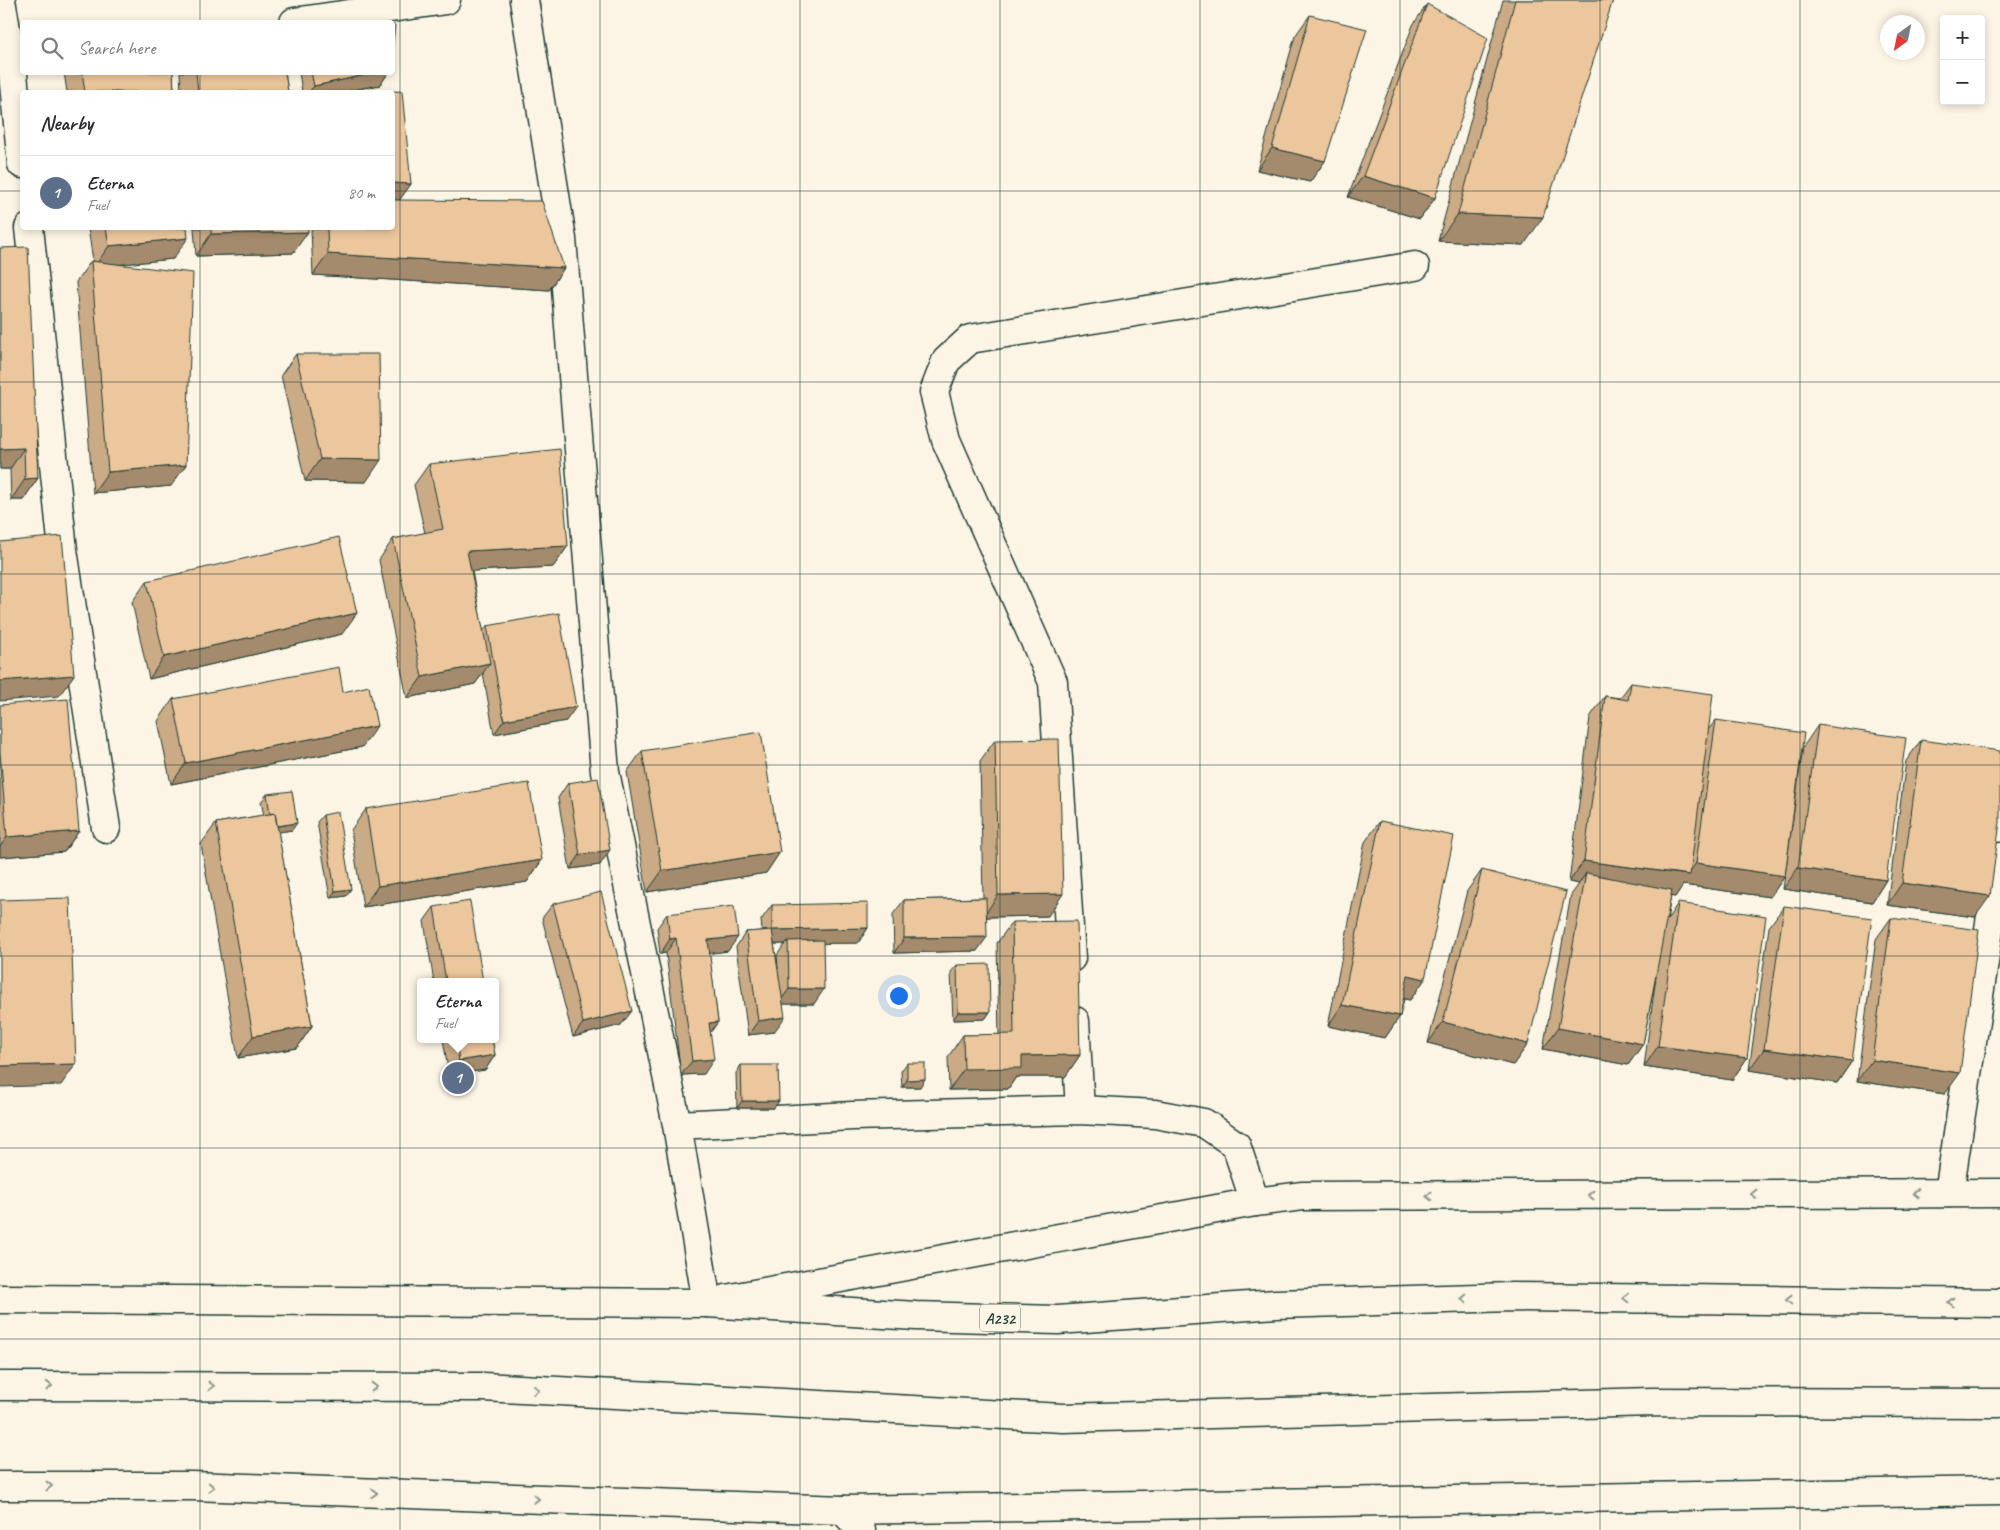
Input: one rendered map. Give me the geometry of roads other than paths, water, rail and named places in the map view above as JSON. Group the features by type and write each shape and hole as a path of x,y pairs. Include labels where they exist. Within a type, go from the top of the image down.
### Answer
{"main road":[{"path":"1,0 12,64 20,144"},
{"path":"308,20 446,0"},
{"path":"524,0 562,239 605,772 677,1125 707,1303 1255,1202 1303,1196 2000,1193"},
{"path":"29,230 63,550 106,828"},
{"path":"1080,1110 1053,682 946,440 934,392 946,361 970,339 1415,266"},
{"path":"36,549 63,550"},
{"path":"1949,1193 2000,857"},
{"path":"677,1125 852,1116 1080,1110 1155,1114 1204,1123 1236,1145 1255,1202"},
{"name":"A232","path":"0,1299 707,1303 916,1316 1058,1320 1276,1304 1512,1297 2000,1302"},
{"path":"0,1386 483,1387 1063,1418 1652,1402 2000,1403"},
{"path":"0,1486 192,1486 843,1510 2000,1492"},
{"path":"843,1510 861,1530"}],"place":[{"name":"Eterna","path":"458,1078"}]}
